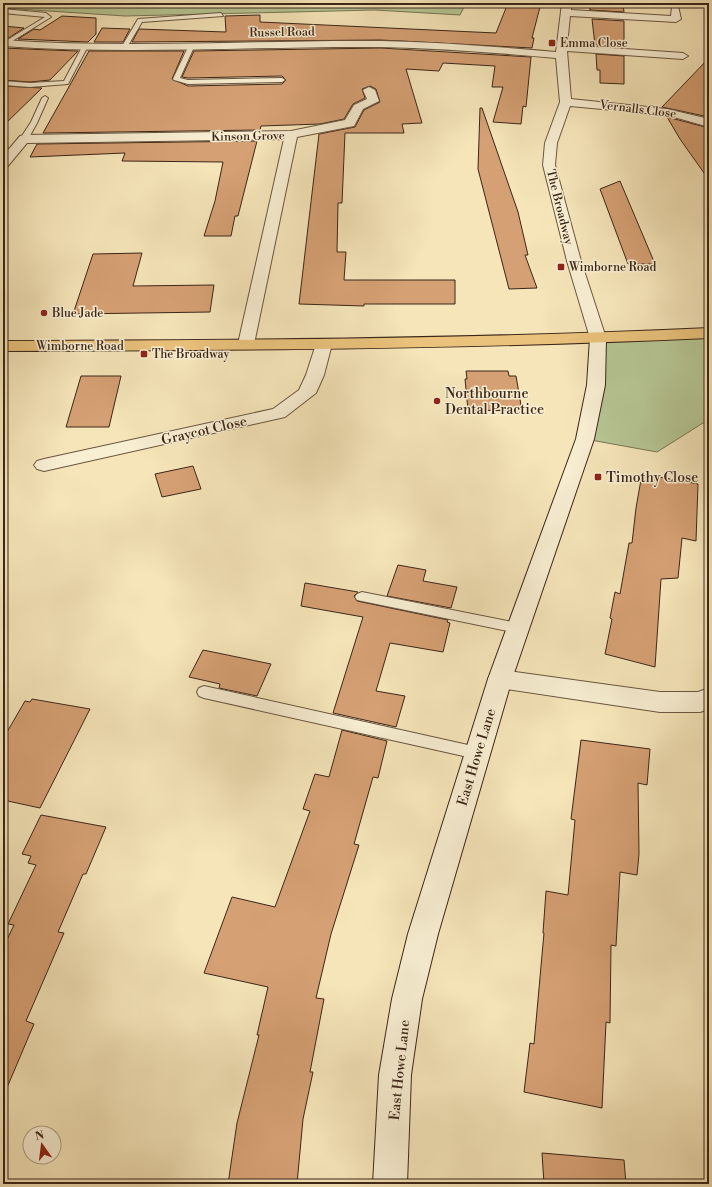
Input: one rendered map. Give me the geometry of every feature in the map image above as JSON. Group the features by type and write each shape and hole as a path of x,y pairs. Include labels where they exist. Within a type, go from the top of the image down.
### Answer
{"main road":[{"name":"Wimborne Road","path":"3,346 324,344 598,338 709,333"}],"street":[{"path":"566,8 676,19"},
{"name":"The Broadway","path":"566,8 561,51 566,102 551,143 549,165 574,261 598,338"},
{"path":"675,8 677,31"},
{"name":"Russel Road","path":"5,43 47,47 84,48 357,44 683,56"},
{"path":"291,136 350,123 358,107 373,101 369,90"},
{"name":"Vernalls Close","path":"566,102 667,112 709,123"},
{"name":"Kinson Grove","path":"24,139 291,136 246,344"},
{"path":"3,164 24,139"},
{"name":"East Howe Lane","path":"390,1184 395,1074 407,999 423,934 500,679 585,439 596,385 598,338"},
{"name":"Graycot Close","path":"44,465 279,413 307,393 315,376 324,344"},
{"path":"500,679 660,702 700,702 709,698"}],"lane":[{"path":"3,11 46,15 48,17 5,43"},
{"path":"124,48 140,20 221,15"},
{"path":"191,47 176,79 188,82 282,80"},
{"path":"3,83 30,85 66,83 84,48"},
{"path":"24,139 28,130 34,123 45,98"},
{"path":"362,597 517,628"},
{"path":"204,692 477,753"}],"green space":[{"path":"3,3 466,3 460,15 375,10 125,16 3,8"},
{"path":"709,333 709,424 703,423 657,452 585,439 598,338"}],"building":[{"path":"508,3 541,3 532,38 534,38 532,48 381,40 132,42 139,29 226,32 225,16 260,15 260,22 496,33"},
{"path":"589,3 623,3 624,12 590,10"},
{"path":"62,16 96,18 96,34 88,42 18,39 34,29 40,30"},
{"path":"592,19 624,21 624,47 595,45"},
{"path":"3,26 24,28 7,39 3,39"},
{"path":"102,28 130,29 123,42 94,42"},
{"path":"3,48 78,51 50,80 30,82 3,80"},
{"path":"381,48 531,57 526,107 523,106 521,124 493,122 503,87 492,87 495,66 443,63 439,71 406,69 422,123 402,124 404,133 345,133 342,203 338,203 337,252 346,252 344,280 455,280 455,304 364,304 364,306 299,304 319,134 355,127 364,110 380,102 376,89 370,86 362,89 365,98 353,104 344,119 320,124 261,126 260,130 43,133 89,51 184,51 172,79 188,86 282,84 286,80 282,76 182,77 194,51"},
{"path":"596,54 624,56 624,84 600,83 600,70 597,70"},
{"path":"709,58 709,117 662,107"},
{"path":"3,86 42,88 3,126"},
{"path":"480,108 482,108 518,212 528,255 525,255 537,288 509,289 478,169"},
{"path":"667,117 709,128 709,180 680,139"},
{"path":"257,141 238,216 235,216 231,236 204,236 215,201 223,162 122,161 125,153 30,157 37,144"},
{"path":"620,181 655,264 628,264 600,189"},
{"path":"142,253 133,286 214,285 210,312 73,314 93,254"},
{"path":"466,371 508,371 509,376 516,376 522,411 468,410 465,379 467,379"},
{"path":"81,376 121,376 109,427 66,427"},
{"path":"193,466 201,489 162,497 155,474"},
{"path":"642,474 698,484 696,541 682,538 678,578 661,579 655,667 605,654 612,619 610,618 615,592 620,594 629,543 632,543"},
{"path":"398,565 426,570 423,581 457,587 451,608 387,596"},
{"path":"305,583 358,592 354,596 357,601 448,620 447,622 450,623 443,652 390,643 376,691 405,696 396,727 333,713 363,617 301,606"},
{"path":"203,650 271,664 257,696 219,688 220,684 189,677"},
{"path":"32,699 90,709 40,808 3,800 3,739 25,701 30,702"},
{"path":"342,730 387,741 378,778 373,777 354,844 359,845 331,934 316,998 324,999 310,1072 313,1072 303,1119 297,1184 228,1184 237,1123 259,1035 257,1035 268,987 204,973 232,897 275,907 310,811 303,809 315,774 329,777"},
{"path":"581,740 650,749 647,785 638,783 639,854 637,875 620,872 616,946 611,945 610,1023 606,1022 602,1108 524,1092 530,1043 534,1044 544,933 546,891 568,895 575,820 571,819"},
{"path":"41,815 106,827 86,874 83,874 58,932 64,933 26,1021 34,1024 3,1097 3,948 14,925 8,924 36,865 28,863 31,856 22,854"},
{"path":"542,1153 624,1160 626,1184 544,1184"}],"place":[{"name":"Emma Close","path":"552,43"},
{"name":"Wimborne Road","path":"561,267"},
{"name":"Blue Jade","path":"44,313"},
{"name":"The Broadway","path":"144,354"},
{"name":"Northbourne Dental Practice","path":"437,401"},
{"name":"Timothy Close","path":"598,477"}]}
